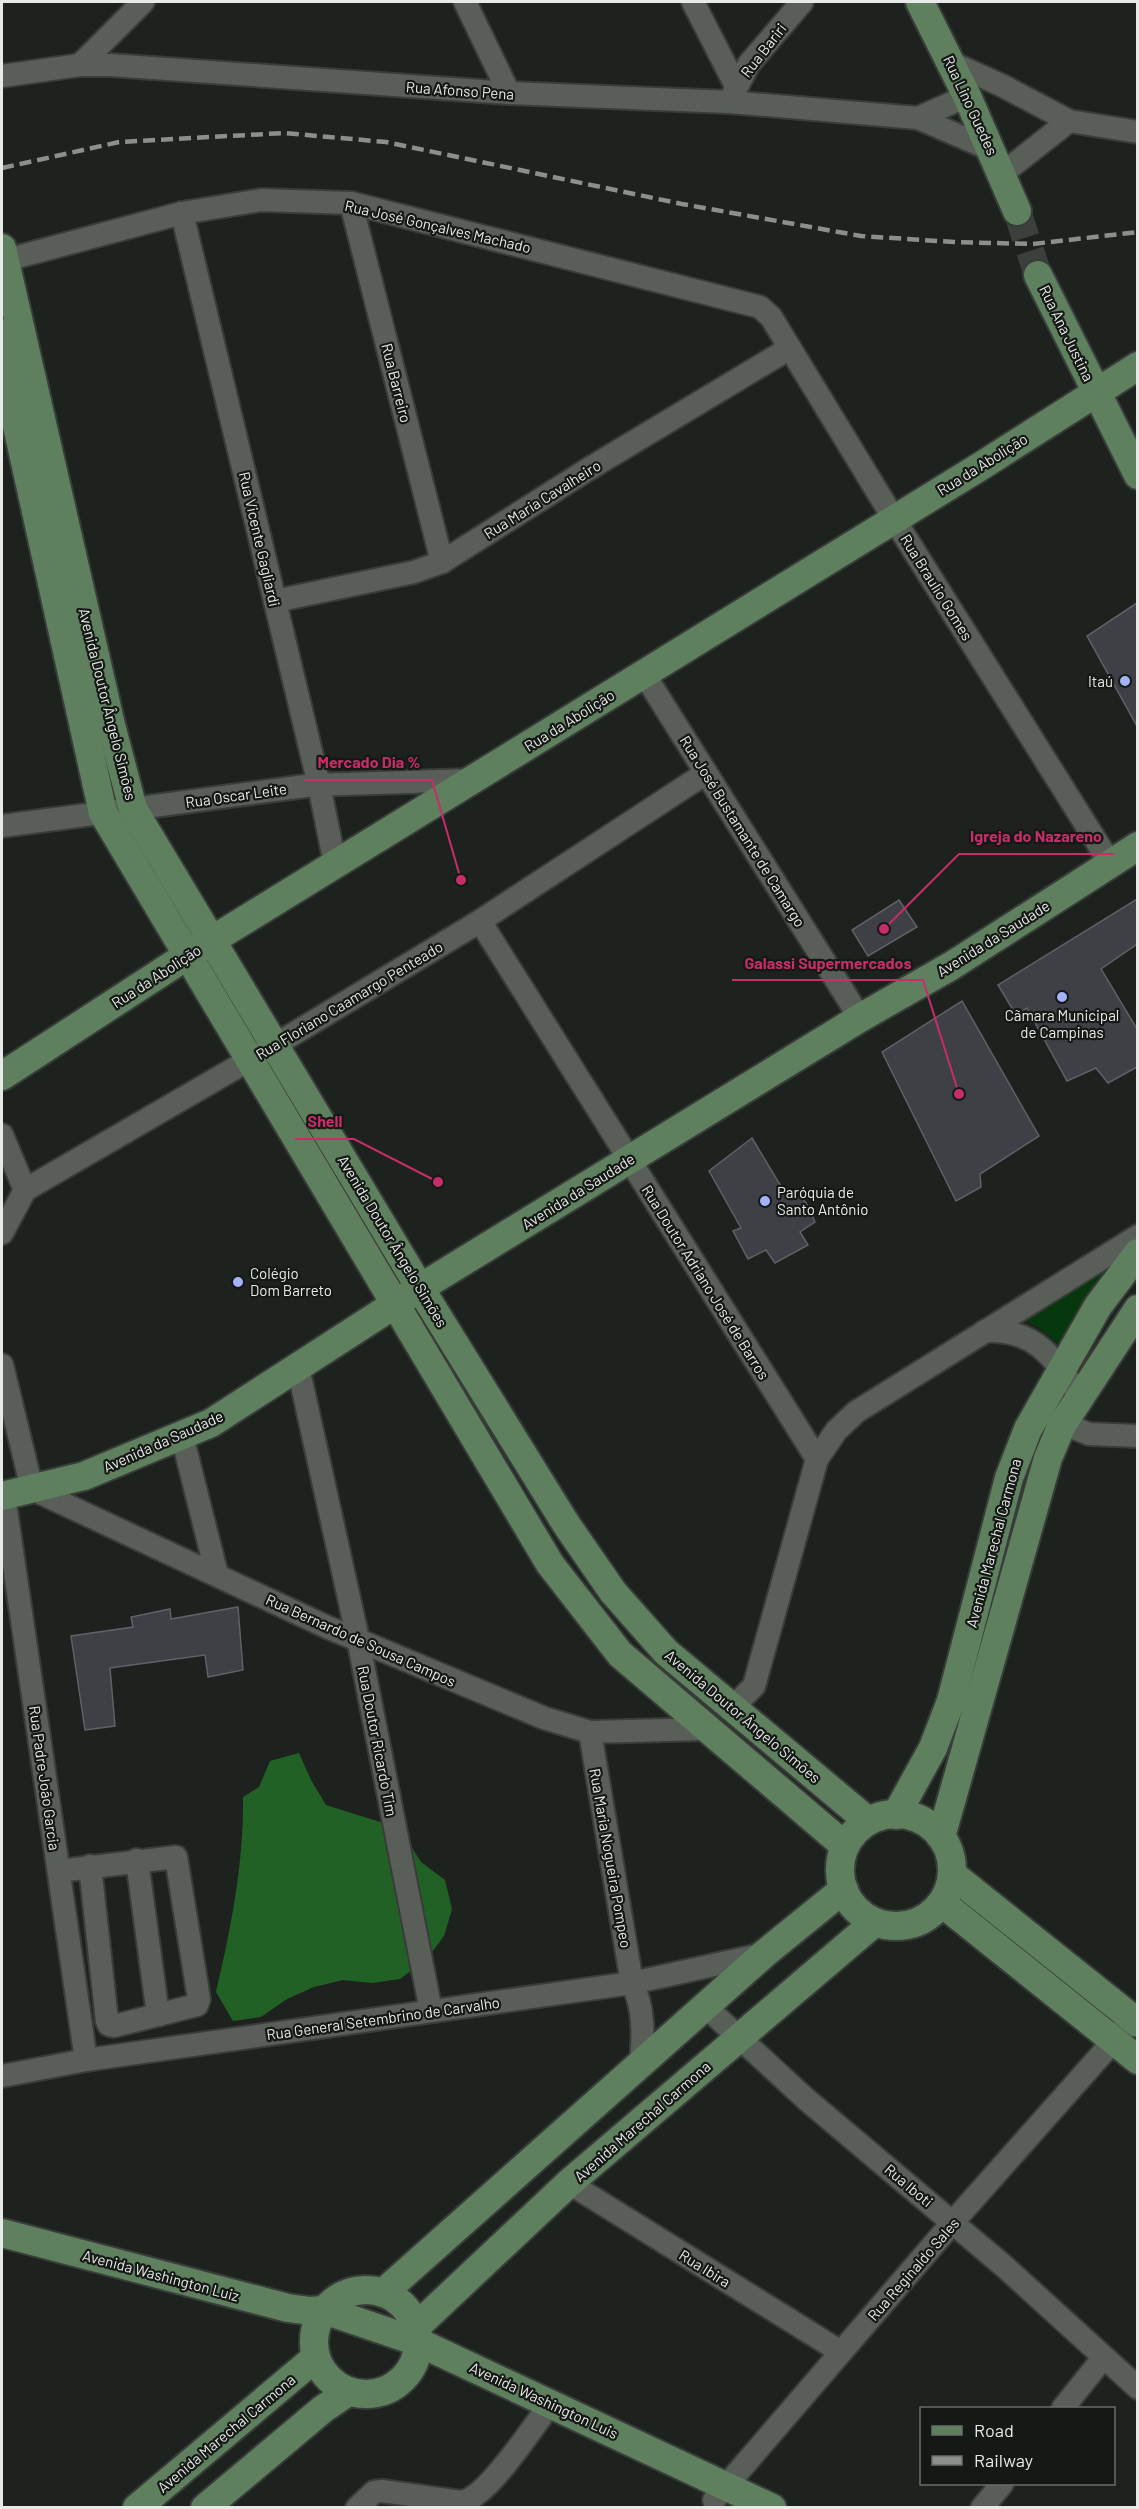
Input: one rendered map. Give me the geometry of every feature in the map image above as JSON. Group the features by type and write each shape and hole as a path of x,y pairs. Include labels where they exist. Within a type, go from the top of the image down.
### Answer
{"main road":[{"name":"Rua Lino Guedes","path":"920,2 967,96 1017,211"},
{"name":"Avenida Doutor Ângelo Simões","path":"3,256 111,725 133,809 420,1288 566,1524 612,1592 666,1652 867,1821"},
{"name":"Rua Ana Justina","path":"1038,275 1137,475"},
{"name":"Avenida Doutor Ângelo Simões","path":"2,298 17,426 103,813 550,1564 620,1654 845,1846"},
{"name":"Rua da Abolição","path":"2,1076 188,955 894,519 1137,366"},
{"name":"Avenida da Saudade","path":"3,1496 84,1476 212,1423 420,1288 860,1018 951,966 1126,855"},
{"name":"Avenida Marechal Carmona","path":"896,1815 933,1748 946,1716 1009,1478 1021,1445 1036,1412 1098,1306 1137,1253"},
{"name":"Avenida Marechal Carmona","path":"941,1837 1048,1458 1062,1425 1137,1309"},
{"path":"896,1815 913,1817 929,1825 941,1837 950,1852 953,1875 942,1903 930,1916 915,1924 897,1927 864,1917 852,1905 844,1889 840,1872 845,1846 867,1821 896,1815"},
{"path":"953,1875 1135,2021"},
{"path":"383,2292 764,1954 844,1889"},
{"path":"942,1903 1137,2060"},
{"name":"Avenida Marechal Carmona","path":"348,2392 365,2395 382,2393 397,2385 409,2373 417,2342 569,2183 875,1922"},
{"name":"Avenida Washington Luiz","path":"2,2233 288,2308 318,2313"},
{"path":"205,2508 323,2409 348,2392 328,2379 315,2358 313,2338 318,2313 336,2299 351,2292 367,2289 383,2292 398,2300 409,2312 417,2342"},
{"name":"Avenida Washington Luis","path":"318,2313 417,2342 724,2497"},
{"name":"Avenida Washington Luis","path":"417,2342 541,2417 724,2497 772,2508"},
{"name":"Avenida Marechal Carmona","path":"137,2508 315,2358"}],"street":[{"path":"80,65 143,2"},
{"path":"465,2 509,93"},
{"path":"693,2 732,94"},
{"name":"Rua Bariri","path":"732,94 754,57 802,2"},
{"path":"950,62 1003,86 1069,121 1137,132"},
{"name":"Rua Afonso Pena","path":"2,76 80,65 509,93 732,94 918,118 997,162"},
{"name":"Rua Afonso Pena","path":"918,118 967,96"},
{"path":"997,162 1069,121"},
{"name":"Rua José Gonçalves Machado","path":"3,256 182,213 261,200 351,203 753,304 766,310"},
{"name":"Rua Barreiro","path":"351,203 442,562"},
{"name":"Rua Vicente Gagliardi","path":"182,213 319,784 335,864"},
{"name":"Rua Braulio Gomes","path":"766,310 894,519 1126,855"},
{"name":"Rua Maria Cavalheiro","path":"275,601 414,572 442,562 587,470 790,348"},
{"name":"Rua José Bustamante de Camargo","path":"644,674 860,1018"},
{"name":"Rua Floriano Caamargo Penteado","path":"25,1190 275,1045 480,921 706,772"},
{"name":"Rua Oscar Leite","path":"2,826 319,784 471,780"},
{"name":"Rua Doutor Adriano José de Barros","path":"480,921 818,1459"},
{"path":"2,1135 25,1190 2,1233"},
{"path":"731,1709 754,1686 818,1459 836,1431 856,1412 1137,1236"},
{"path":"985,1331 1005,1330 1033,1340 1061,1369 1080,1396"},
{"path":"2,1365 32,1489"},
{"name":"Rua Doutor Ricardo Tim","path":"298,1367 358,1639 431,2010"},
{"path":"1036,1412 1062,1425 1089,1434 1137,1436"},
{"path":"182,1436 218,1575"},
{"name":"Rua Bernardo de Sousa Campos","path":"32,1489 358,1639 544,1718 590,1732 706,1729"},
{"name":"Rua Padre João Garcia","path":"3,1496 86,2060"},
{"name":"Rua Maria Nogueira Pompeo","path":"590,1732 632,1983 640,2002 641,2065"},
{"path":"58,1870 90,1866 138,1860 173,1856 177,1858 199,1998 198,2004 194,2007 114,2026 109,2025 90,1866"},
{"path":"138,1860 158,2015"},
{"name":"Rua General Setembrino de Carvalho","path":"2,2076 86,2060 632,1983 764,1954"},
{"name":"Rua Iboti","path":"705,2007 807,2100 953,2222 1137,2388"},
{"name":"Rua Reginaldo Sales","path":"724,2497 841,2352 953,2222 1113,2040 1135,2021"},
{"name":"Rua Ibira","path":"569,2183 841,2352"},
{"path":"1065,2407 1103,2358"},
{"path":"357,2508 374,2492 382,2491 461,2502 470,2501 483,2492 541,2417"},
{"path":"982,2508 1001,2485"}],"green space":[{"path":"1121,1257 1059,1346 1050,1336 1027,1321"},
{"path":"299,1753 326,1805 380,1822 405,1837 421,1862 445,1880 452,1909 444,1936 426,1960 400,1979 372,1983 343,1980 314,1987 287,1999 261,2017 233,2021 216,1992 236,1895 243,1797 259,1787 270,1761"}],"building":[{"name":"Itaú","path":"1137,603 1137,726 1087,636"},
{"name":"Cãmara Municipal de Campinas","path":"1137,899 1137,944 1101,969 1137,1029 1137,1067 1108,1083 1096,1068 1067,1081 1027,1008 1016,1015 998,985"},
{"path":"899,900 917,927 868,956 852,930"},
{"path":"962,1001 1039,1136 980,1174 981,1187 956,1201 882,1052"},
{"name":"Paróquia de Santo Antônio","path":"752,1138 788,1198 798,1193 806,1203 815,1222 800,1232 808,1245 775,1263 766,1250 748,1259 733,1231 741,1228 709,1171"},
{"path":"238,1607 243,1670 208,1677 205,1655 110,1668 115,1726 85,1730 71,1636 133,1627 131,1617 170,1609 171,1619"}],"tunnel":[{"path":"1017,211 1038,275"}],"railway":[{"path":"2,168 119,142 284,133 386,142 682,204 861,236 1033,244 1138,232"}],"place":[{"name":"Itaú","path":"1125,681"},
{"name":"Mercado Dia %","path":"461,880"},
{"name":"Igreja do Nazareno","path":"884,929"},
{"name":"Cãmara Municipal de Campinas","path":"1062,997"},
{"name":"Galassi Supermercados","path":"959,1094"},
{"name":"Shell","path":"438,1182"},
{"name":"Paróquia de Santo Antônio","path":"765,1201"},
{"name":"Colégio Dom Barreto","path":"238,1282"}]}
